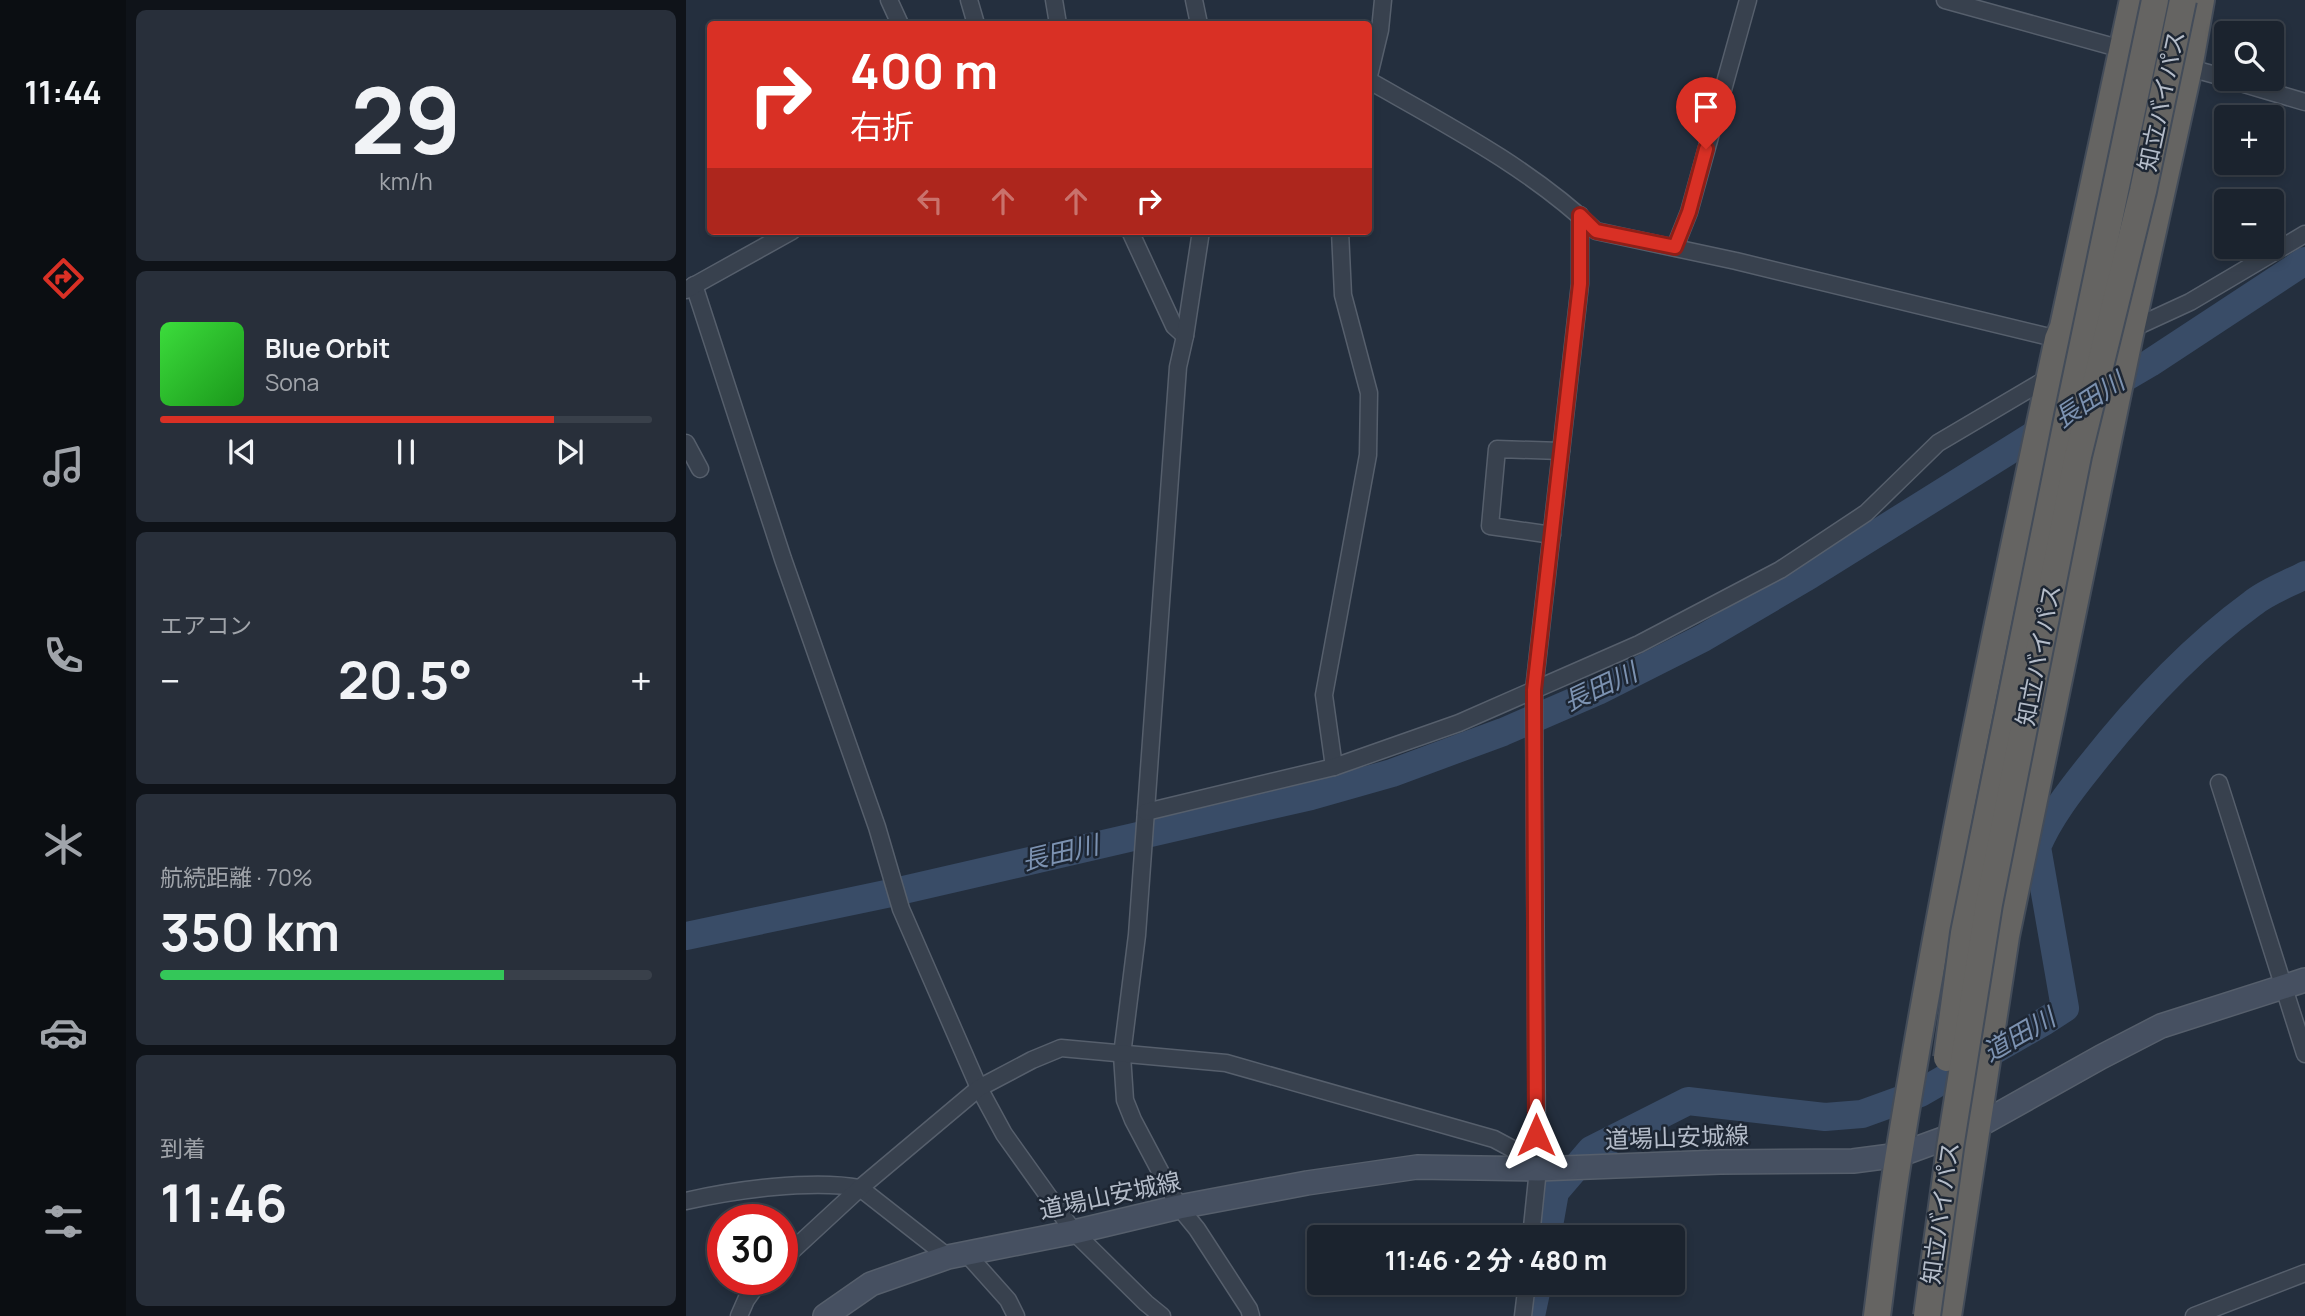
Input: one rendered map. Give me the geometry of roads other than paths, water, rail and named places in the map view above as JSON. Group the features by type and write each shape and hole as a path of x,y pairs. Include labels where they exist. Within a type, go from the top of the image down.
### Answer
{"highway":[{"path":"1877,1316 1899,1155 1959,813 2042,412 2063,327 2133,0"},
{"name":"知立バイパス","path":"1912,1316 1964,933 2155,0"},
{"name":"知立バイパス","path":"1927,1316 1950,1148 1995,877 2078,456 2143,191 2183,0"},
{"path":"1948,1316 2006,936 2202,0"}],"main road":[{"name":"道場山安城線","path":"825,1316 871,1284 957,1255 1307,1183 1417,1167 1853,1161 1899,1155 1976,1127 2161,1026 2305,979"}],"street":[{"path":"889,0 899,21"},
{"path":"969,0 975,21"},
{"path":"1054,0 1058,21"},
{"path":"1194,0 1198,21"},
{"path":"1372,63 1380,30 1382,0"},
{"path":"1675,247 1689,212 1748,0"},
{"path":"1945,0 2214,75"},
{"path":"1372,82 1496,154 1580,215 1596,231 1675,247 2058,339"},
{"path":"2268,91 2305,102"},
{"path":"1532,1225 1537,1165 1534,690 1580,284 1580,215"},
{"path":"1146,812 1334,767 1459,723 1639,644 1780,570 1866,513 1938,443 2050,377 2190,302 2305,234"},
{"path":"785,235 690,287 892,874 901,909 979,1088 1004,1135 1074,1233 1162,1316"},
{"path":"1132,235 1174,326 1185,336"},
{"path":"1200,235 1178,368 1137,935 1122,1055 1125,1100 1133,1120 1179,1208 1197,1229 1251,1316"},
{"path":"1334,767 1324,695 1368,455 1369,394 1343,295 1340,235"},
{"path":"686,443 700,469"},
{"path":"1552,535 1490,526 1497,449 1561,450"},
{"path":"2219,783 2305,1054"},
{"path":"798,1244 860,1188 979,1088 1061,1048 1226,1063 1493,1139 1537,1165"},
{"path":"686,1200 792,1186 842,1185 860,1188 957,1255 1008,1300 1016,1316"},
{"path":"2194,1316 2305,1273"},
{"path":"739,1316 750,1295"},
{"path":"1524,1316 1526,1295"}],"waterway":[{"name":"長田川","path":"2104,390 2150,363 2305,261"},
{"name":"長田川","path":"686,936 886,894 1311,796 1392,773 1503,732 1598,691 1703,638 1810,575 2055,422"},
{"name":"道田川","path":"1549,1225 1555,1192 1591,1150 1688,1101 1825,1117 1862,1114 1920,1093 2065,1008 2037,847 2048,826 2108,743 2186,659 2259,599 2305,575"},
{"name":"道田川","path":"1531,1316 1535,1295"}]}
